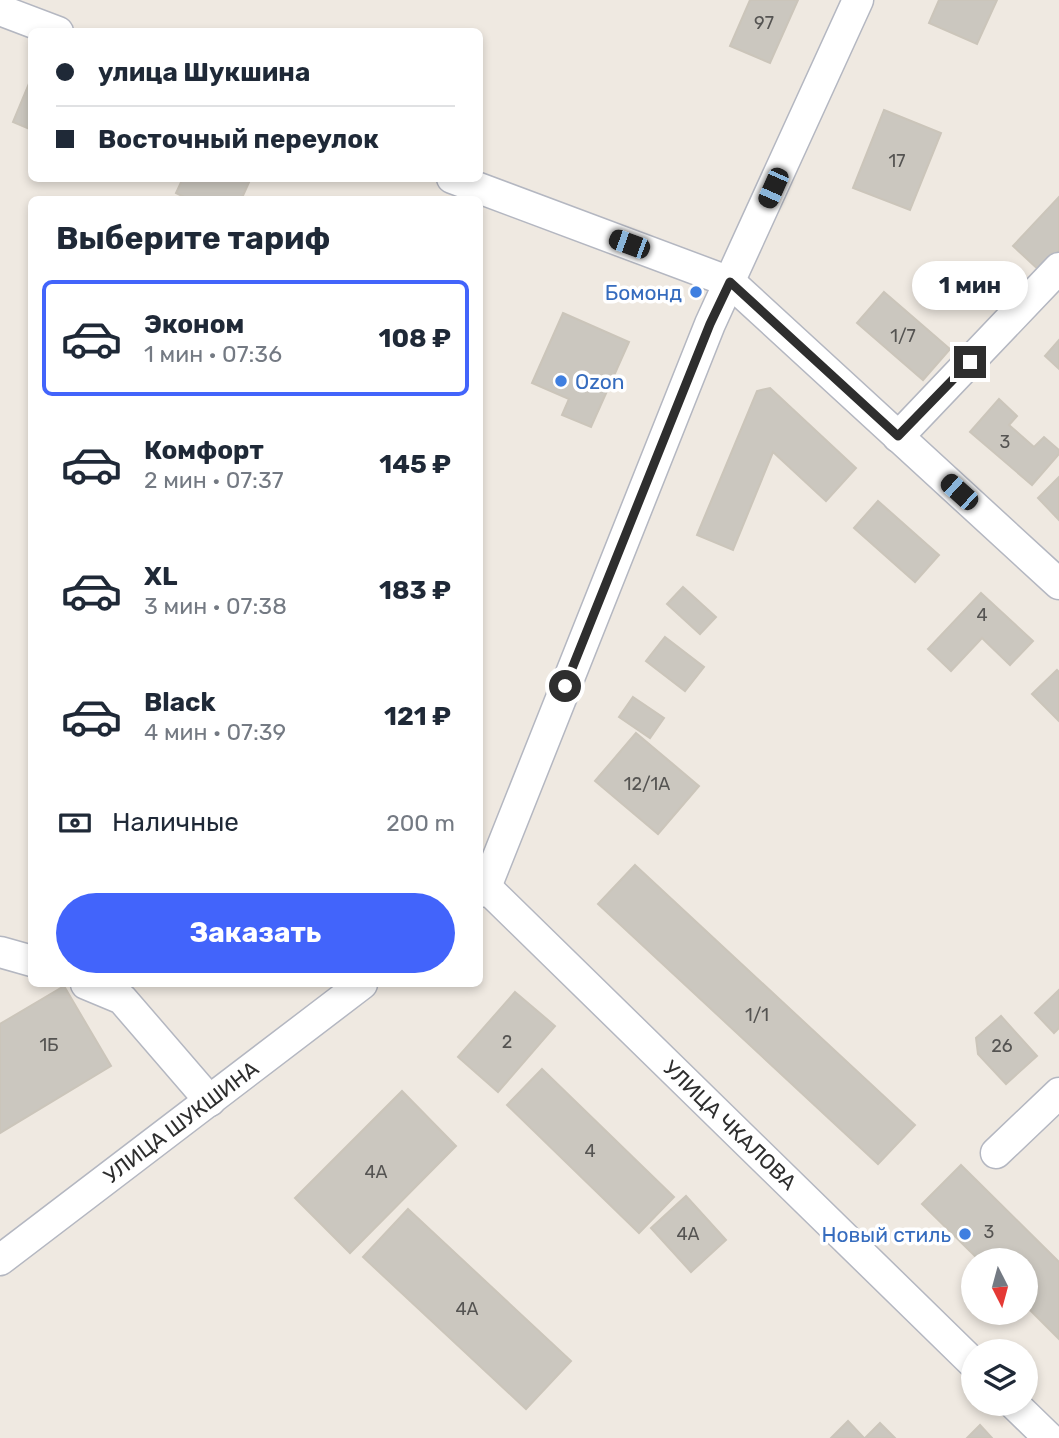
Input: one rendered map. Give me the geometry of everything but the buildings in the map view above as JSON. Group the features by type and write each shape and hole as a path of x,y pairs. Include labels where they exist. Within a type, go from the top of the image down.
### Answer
{"street":[{"path":"483,889 710,324 858,0"},
{"path":"0,10 47,28"},
{"path":"463,182 730,282 1059,584"},
{"path":"898,436 1059,268"},
{"name":"УЛИЦА ЧКАЛОВА","path":"483,889 961,1351"},
{"path":"0,952 28,960"},
{"path":"93,987 122,999 210,1101"},
{"name":"УЛИЦА ШУКШИНА","path":"0,1259 358,987"},
{"path":"996,1153 1059,1093"},
{"path":"1026,1416 1049,1438"}],"place":[{"name":"Бомонд","path":"696,292"},
{"name":"Ozon","path":"561,381"},
{"name":"Новый стиль","path":"965,1234"}],"route":[{"path":"565,686 710,324 730,282 898,436 970,362"}]}
